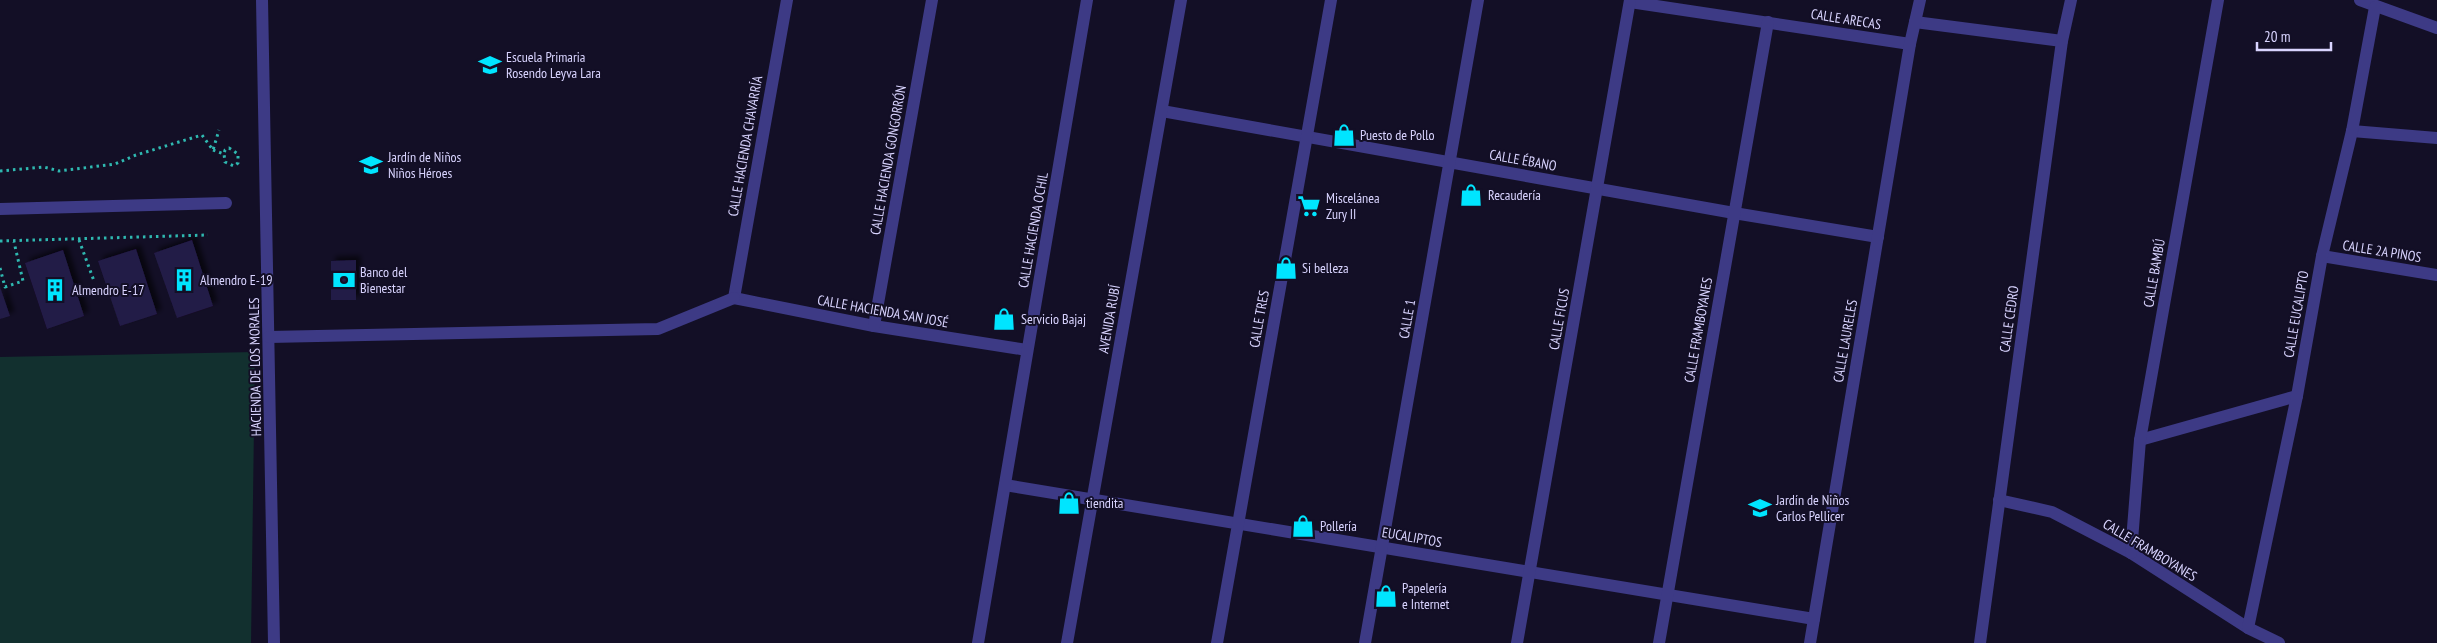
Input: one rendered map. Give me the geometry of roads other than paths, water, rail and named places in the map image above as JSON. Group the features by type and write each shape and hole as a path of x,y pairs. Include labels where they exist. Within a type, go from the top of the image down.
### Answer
{"street":[{"name":"HACIENDA DE LOS MORALES","path":"262,0 270,337 274,643"},
{"name":"CALLE HACIENDA CHAVARRÍA","path":"734,298 786,0"},
{"name":"CALLE HACIENDA GONGORRÓN","path":"874,326 932,0"},
{"name":"CALLE HACIENDA OCHIL","path":"978,643 1087,0"},
{"name":"AVENIDA RUBÍ","path":"1067,643 1091,499 1181,0"},
{"name":"CALLE TRES","path":"1217,643 1331,0"},
{"name":"CALLE 1","path":"1365,643 1478,0"},
{"name":"CALLE LAURELES","path":"1810,643 1910,44 1920,0"},
{"name":"CALLE CEDRO","path":"1982,642 1999,500 2062,41 2071,0"},
{"name":"CALLE BAMBÚ","path":"2131,553 2140,440 2218,0"},
{"path":"2360,0 2437,28"},
{"name":"CALLE ARECAS","path":"1630,1 1910,44"},
{"name":"CALLE FICUS","path":"1517,643 1630,1"},
{"name":"CALLE EUCALIPTO","path":"2248,628 2296,396 2322,256 2352,130 2375,7"},
{"name":"CALLE FRAMBOYANES","path":"1659,643 1768,22"},
{"path":"1915,22 2062,41"},
{"name":"CALLE ÉBANO","path":"1162,111 1878,237"},
{"path":"2352,130 2437,138"},
{"path":"0,209 226,203"},
{"name":"CALLE 2A PINOS","path":"2322,256 2437,275"},
{"path":"270,337 658,329 734,298"},
{"name":"CALLE HACIENDA SAN JOSÉ","path":"734,298 874,326 1027,350"},
{"path":"2140,440 2296,396"},
{"name":"EUCALIPTOS","path":"1005,485 1814,619"},
{"name":"CALLE FRAMBOYANES","path":"1999,500 2052,512 2131,553 2248,628 2279,643"}],"place":[{"name":"Escuela Primaria Rosendo Leyva Lara","path":"490,65"},
{"name":"Puesto de Pollo","path":"1344,135"},
{"name":"Jardín de Niños Niños Héroes","path":"371,165"},
{"name":"Recaudería","path":"1471,195"},
{"name":"Miscelánea Zury II","path":"1309,206"},
{"name":"Si belleza","path":"1286,268"},
{"name":"Almendro E-19","path":"184,280"},
{"name":"Banco del Bienestar","path":"344,280"},
{"name":"Almendro E-17","path":"55,290"},
{"name":"Servicio Bajaj","path":"1004,319"},
{"name":"tiendita","path":"1069,503"},
{"name":"Jardín de Niños Carlos Pellicer","path":"1760,508"},
{"name":"Pollería","path":"1303,526"},
{"name":"Papelería e Internet","path":"1386,596"}]}
